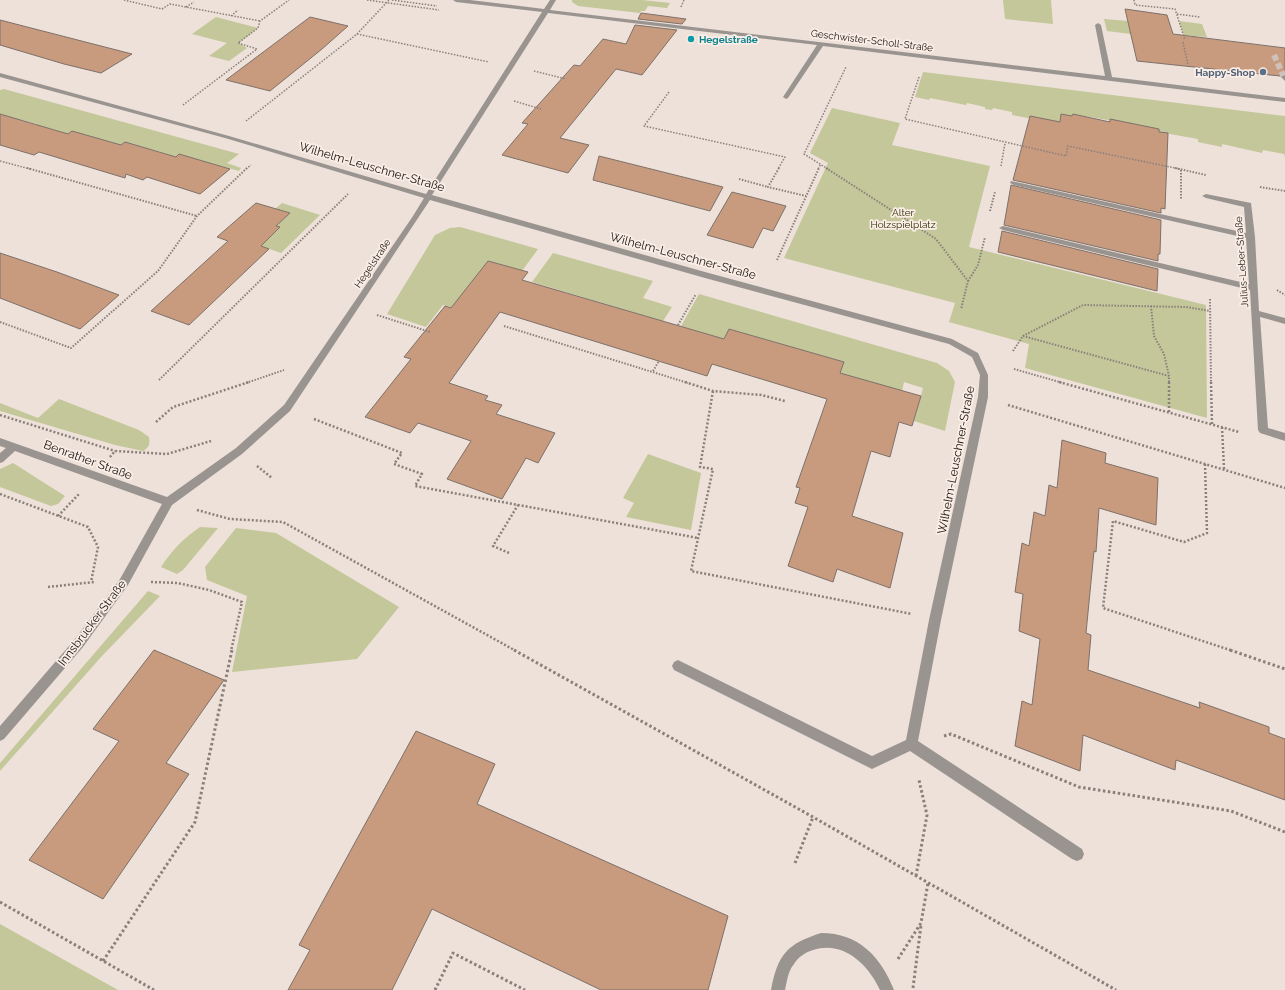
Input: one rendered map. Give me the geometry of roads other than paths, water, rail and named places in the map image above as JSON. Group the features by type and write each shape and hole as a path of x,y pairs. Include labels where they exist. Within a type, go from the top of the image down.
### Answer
{"street":[{"name":"Geschwister-Scholl-Straße","path":"456,0 1285,100"},
{"name":"Hegelstraße","path":"168,502 239,451 287,408 428,197 554,0"},
{"path":"1098,25 1109,79"},
{"path":"786,97 821,44"},
{"name":"Wilhelm-Leuschner-Straße","path":"0,75 227,137 428,197 712,277 952,342 976,355 984,375 983,397 935,620 911,744"},
{"path":"1014,183 1251,237"},
{"name":"Julius-Leber-Straße","path":"1206,196 1248,205 1263,430 1285,437"},
{"path":"1003,228 1254,288"},
{"name":"Julius-Leber-Straße","path":"1256,313 1285,321"},
{"name":"Benrather Straße","path":"0,442 168,502"},
{"path":"0,459 13,447"},
{"name":"Innsbrucker Straße","path":"0,735 79,643 124,582 168,502"},
{"path":"678,666 872,763 911,744 1077,854"},
{"path":"778,990 782,974 790,958 801,948 815,941 830,940 846,944 860,952 873,965 885,985"}],"tunnel":[{"path":"1274,55 1284,77"}],"place":[{"name":"Hegelstraße","path":"691,39"},
{"name":"Happy-Shop","path":"1263,72"}],"park label":[{"name":"Alter Holzspielplatz","path":"903,218"}]}
